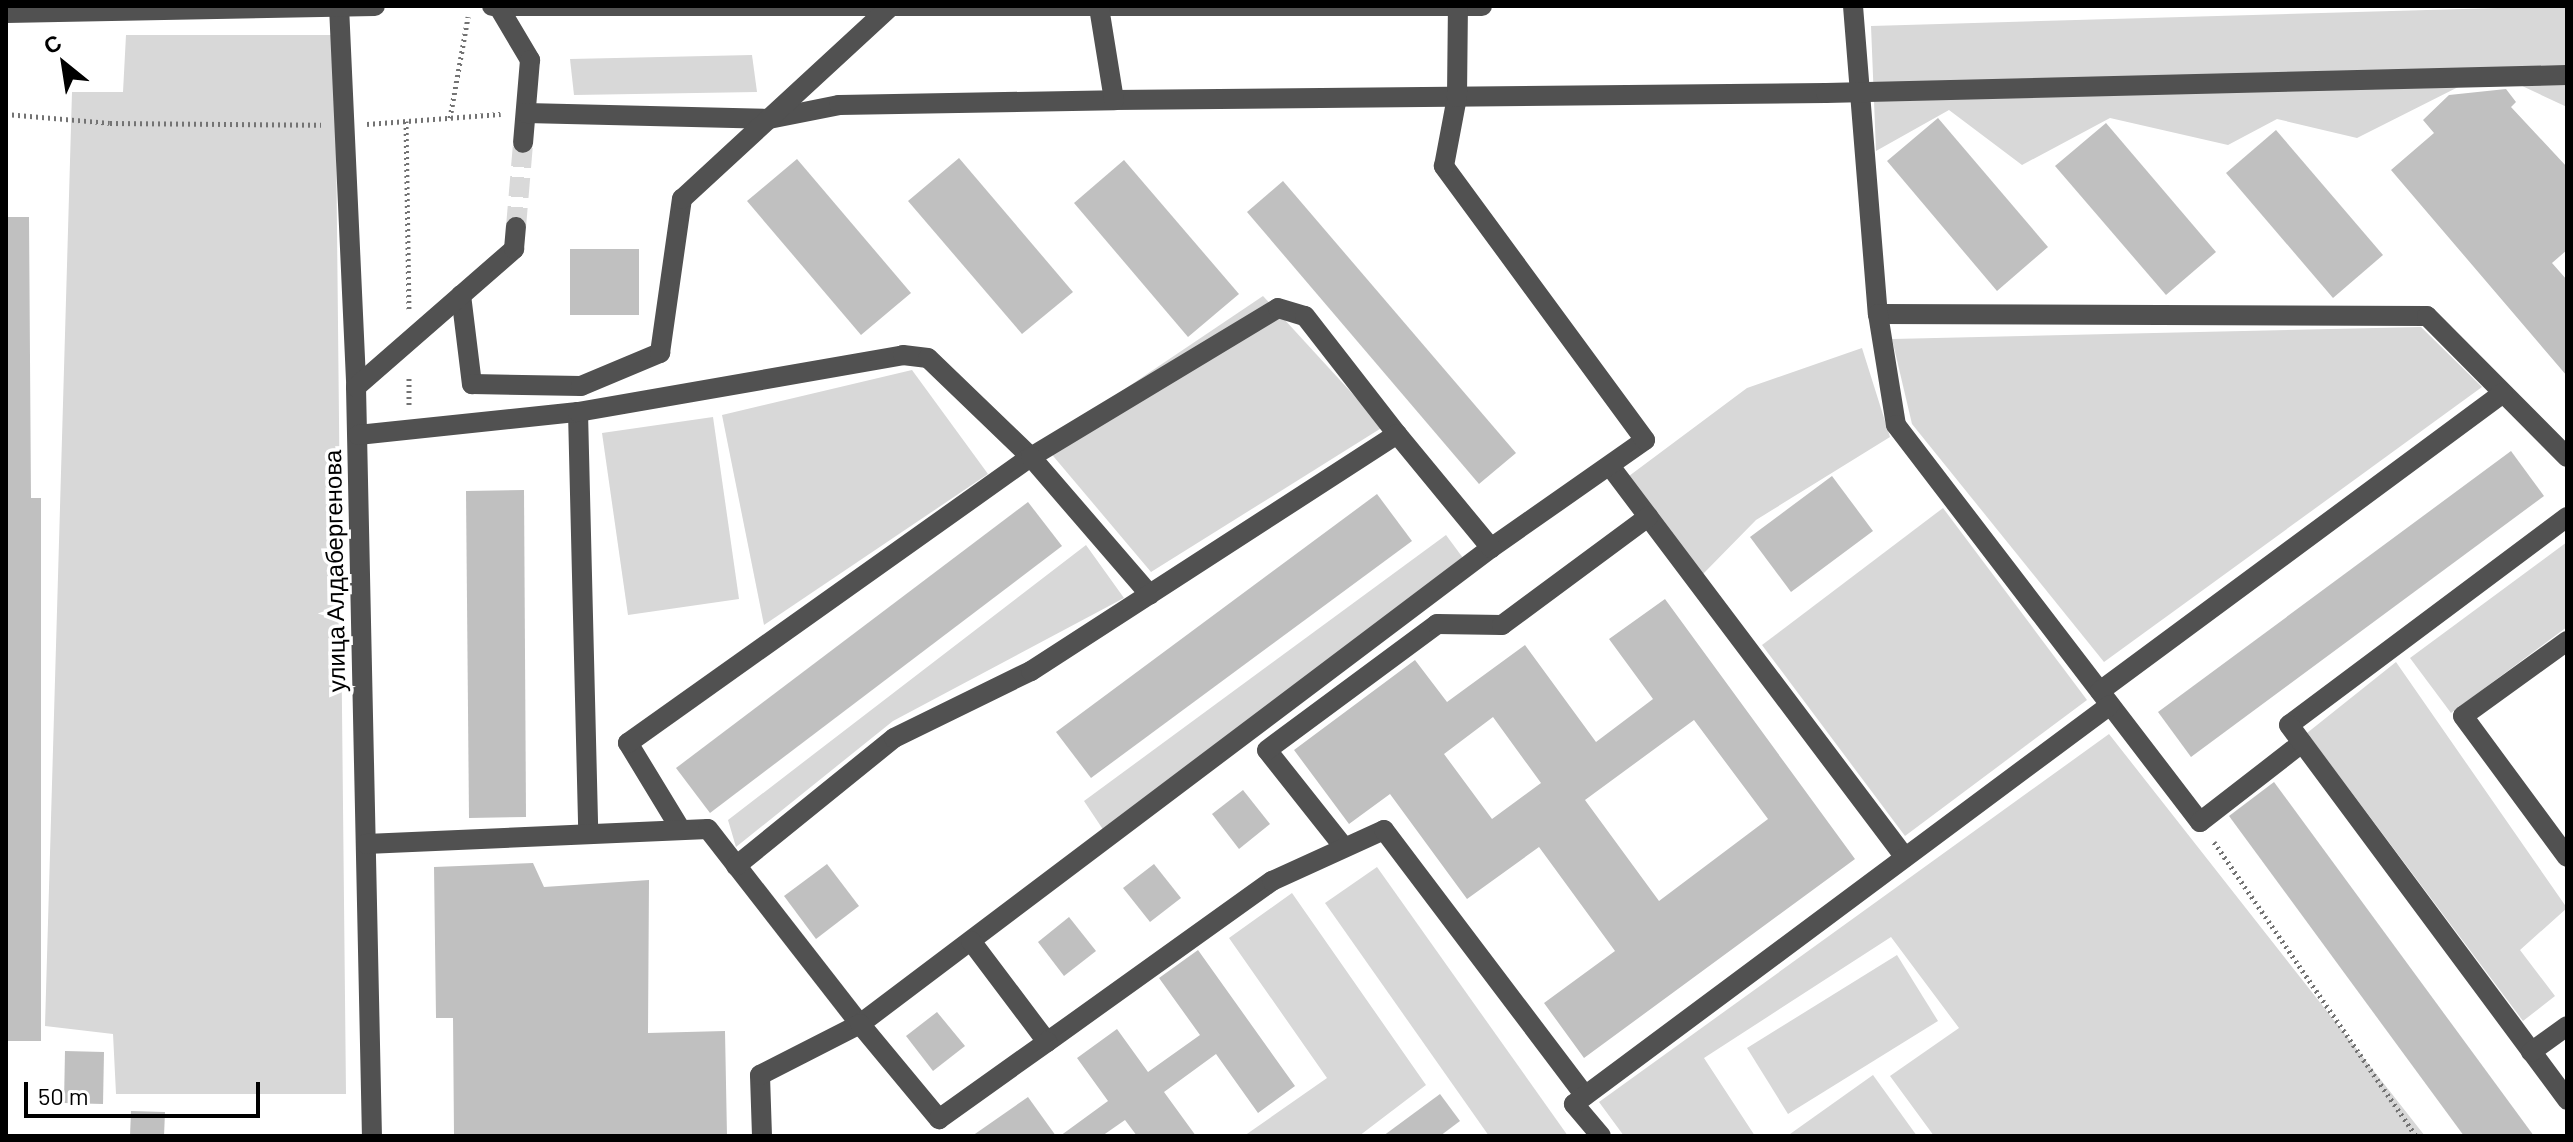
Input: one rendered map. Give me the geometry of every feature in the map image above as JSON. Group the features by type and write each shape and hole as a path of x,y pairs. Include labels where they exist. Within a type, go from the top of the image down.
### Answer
{"street":[{"name":"улица Алдабергенова","path":"338,6 358,435 372,1136"},
{"path":"6,13 375,6"},
{"path":"495,6 1482,6"},
{"path":"495,6 530,60 523,143"},
{"path":"1853,6 1878,314 1896,425 2200,822 2302,743"},
{"path":"461,295 472,384 581,386 660,353 682,199 890,7"},
{"path":"1099,7 1114,100"},
{"path":"762,1136 760,1075 860,1024 1491,548 1645,440 1444,166 1457,97 1458,7"},
{"path":"526,113 769,119 839,105 1859,92 2567,75"},
{"path":"356,387 514,249 516,227"},
{"path":"681,830 628,743 1031,457 1278,308 1305,316 1491,548"},
{"path":"1878,314 2427,316 2567,457"},
{"path":"358,435 578,412 903,355 928,358 1031,457 1150,595"},
{"path":"1601,1136 1574,1104 1905,857 2105,698 2503,393"},
{"path":"578,412 588,834"},
{"path":"736,866 894,738 1031,671 1397,434"},
{"path":"1610,466 1905,857"},
{"path":"1343,846 1267,750 1437,624 1502,625 1648,517"},
{"path":"2567,517 2289,725 2567,1100"},
{"path":"2567,641 2463,716 2567,857"},
{"path":"366,844 708,829 860,1024 939,1119 1272,881 1343,846 1384,830 1585,1096"},
{"path":"971,941 1047,1042"},
{"path":"2531,1052 2567,1026"}],"path":[{"path":"450,118 470,6"},
{"path":"6,114 110,123 343,125 526,113"},
{"path":"406,121 409,430"},
{"path":"2200,822 2416,1136"}],"shaded area":[{"path":"2567,6 2567,107 2490,71 2357,138 2277,119 2228,145 2110,118 2022,165 1949,110 1876,151 1871,26"},
{"path":"126,35 335,35 346,1094 116,1094 113,1034 45,1026 72,92 123,92"},
{"path":"752,55 757,92 574,95 570,59"},
{"path":"1263,296 1383,427 1151,572 1043,444"},
{"path":"2421,327 2482,387 2104,662 1912,424 1892,339"},
{"path":"1862,348 1890,437 1756,520 1703,574 1629,476 1747,388"},
{"path":"912,370 988,474 764,625 722,415"},
{"path":"713,417 739,599 628,615 602,433"},
{"path":"1943,508 2087,700 1905,836 1762,645"},
{"path":"1446,535 1466,562 1104,831 1084,801"},
{"path":"2567,542 2567,627 2451,713 2410,658"},
{"path":"1086,545 1124,598 893,721 736,847 728,820"},
{"path":"2396,662 2567,908 2520,950 2555,996 2523,1021 2307,733"},
{"path":"2109,734 2425,1136 1934,1136 1890,1076 1959,1028 1891,937 1704,1058 1755,1136 1624,1136 1599,1102"},
{"path":"1377,867 1568,1136 1489,1136 1325,903"},
{"path":"1292,893 1426,1085 1359,1136 1244,1136 1327,1078 1229,938"},
{"path":"1897,955 1938,1021 1788,1114 1747,1048"},
{"path":"1873,1075 1917,1136 1791,1136 1790,1134"}],"building":[{"path":"2506,89 2516,102 2511,107 2567,167 2567,250 2552,263 2567,280 2567,376 2391,170 2434,133 2423,120 2449,95"},
{"path":"1938,118 2048,247 1997,291 1887,161"},
{"path":"2106,123 2216,252 2166,295 2055,166"},
{"path":"2276,130 2383,255 2333,298 2226,173"},
{"path":"959,158 1073,292 1022,334 908,201"},
{"path":"797,159 911,293 861,335 747,201"},
{"path":"1124,160 1239,294 1188,337 1074,203"},
{"path":"1283,181 1516,453 1479,484 1247,212"},
{"path":"6,217 29,217 31,498 41,498 41,1041 6,1041"},
{"path":"570,249 639,249 639,315 570,315"},
{"path":"2511,451 2544,496 2191,757 2158,712"},
{"path":"1832,476 1873,531 1791,592 1750,537"},
{"path":"524,490 526,817 469,818 466,491"},
{"path":"1377,494 1412,541 1091,778 1056,732"},
{"path":"1028,502 1062,546 710,813 676,768"},
{"path":"1665,599 1855,859 1584,1058 1544,1003 1615,951 1539,847 1467,899 1390,794 1349,824 1294,750 1415,660 1447,702 1525,645 1596,742 1653,699 1609,639","holes":["1493,717 1541,783 1492,819 1444,754","1694,720 1768,819 1659,901 1585,800"]},
{"path":"2274,782 2534,1136 2464,1136 2229,816"},
{"path":"1243,790 1270,824 1239,849 1212,814"},
{"path":"533,863 544,887 649,880 648,1033 725,1031 727,1136 454,1136 453,1018 436,1018 434,867"},
{"path":"827,864 859,906 816,939 784,896"},
{"path":"1154,864 1181,898 1150,922 1123,888"},
{"path":"1069,917 1096,951 1064,976 1038,942"},
{"path":"1198,950 1295,1086 1258,1113 1216,1054 1164,1092 1196,1136 1137,1136 1125,1120 1102,1136 1060,1136 1108,1101 1077,1058 1117,1029 1148,1072 1200,1035 1159,978"},
{"path":"937,1012 965,1046 933,1071 906,1036"},
{"path":"65,1051 104,1052 103,1104 64,1103"},
{"path":"1440,1094 1460,1121 1440,1136 1383,1136"},
{"path":"1028,1097 1056,1136 972,1136"},
{"path":"131,1111 165,1112 164,1136 130,1136"}],"tunnel":[{"path":"516,227 523,143"}]}
